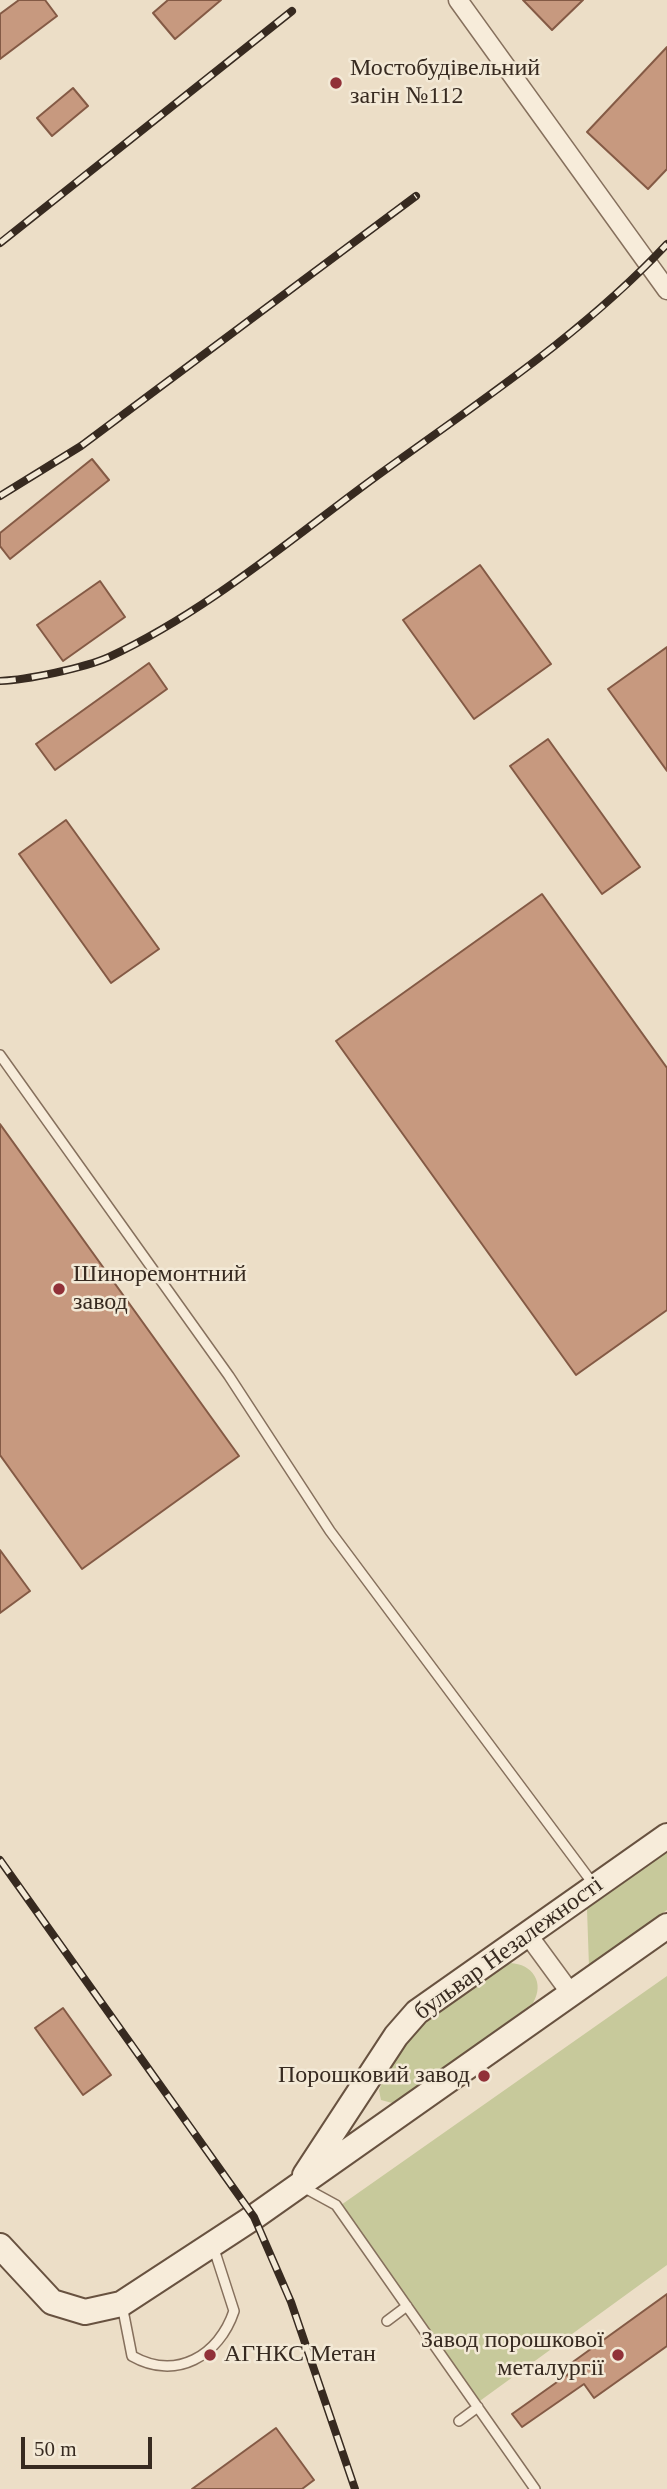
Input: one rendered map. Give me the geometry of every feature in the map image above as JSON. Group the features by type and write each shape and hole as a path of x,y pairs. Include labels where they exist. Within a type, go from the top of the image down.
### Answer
{"street":[{"path":"458,0 667,289"},
{"name":"бульвар Незалежності","path":"299,2185 396,2036 417,2012 667,1836"},
{"name":"бульвар Незалежності","path":"0,2246 46,2297 60,2305 93,2312 121,2304 213,2246 667,1926"},
{"path":"528,1936 572,1995"},
{"path":"373,2070 371,2094 376,2104 391,2110 409,2109"}],"lane":[{"path":"0,1055 229,1376 330,1531 596,1887"},
{"path":"299,2185 336,2205 535,2489"},
{"path":"121,2304 132,2356 165,2368 202,2354 221,2340 234,2311 213,2246"},
{"path":"387,2321 407,2306"},
{"path":"459,2421 478,2407"}],"green space":[{"path":"667,1852 667,1910 589,1967 587,1909"},
{"path":"510,1963 525,1967 535,1976 538,1988 533,2003 396,2104 381,2100 379,2090 391,2067 430,2018 502,1965"},
{"path":"667,1976 667,2265 477,2403 341,2205"}],"building":[{"path":"19,0 45,0 57,16 0,59 0,14"},
{"path":"168,0 221,0 175,39 153,13"},
{"path":"523,0 583,0 552,30"},
{"path":"667,47 667,169 648,189 587,132"},
{"path":"73,88 88,106 52,136 37,118"},
{"path":"92,459 109,480 10,559 0,546 0,533"},
{"path":"480,565 551,664 474,719 403,620"},
{"path":"100,581 125,617 63,661 37,625"},
{"path":"667,647 667,771 608,689"},
{"path":"149,663 167,689 55,770 36,744"},
{"path":"548,739 640,867 602,894 510,766"},
{"path":"66,820 159,949 111,983 19,854"},
{"path":"542,894 667,1068 667,1310 576,1375 336,1041"},
{"name":"Шиноремонтний завод","path":"0,1124 239,1456 82,1569 0,1455"},
{"path":"0,1550 30,1591 0,1613"},
{"path":"63,2008 111,2075 83,2095 35,2028"},
{"name":"Завод порошкової металургії","path":"667,2294 667,2346 594,2398 584,2384 522,2427 512,2414 574,2370 570,2364"},
{"path":"276,2428 314,2480 302,2489 192,2489"}],"railway":[{"path":"0,243 292,11"},
{"path":"0,496 81,446 416,196"},
{"path":"0,681 55,673 109,657 181,618 530,365 601,307 667,244"},
{"path":"0,1860 254,2217 291,2302 355,2489"}],"place":[{"name":"Мостобудівельний загін №112","path":"336,83"},
{"name":"Шиноремонтний завод","path":"59,1289"},
{"name":"Порошковий завод","path":"484,2076"},
{"name":"АГНКС Метан","path":"210,2355"},
{"name":"Завод порошкової металургії","path":"618,2355"}]}
